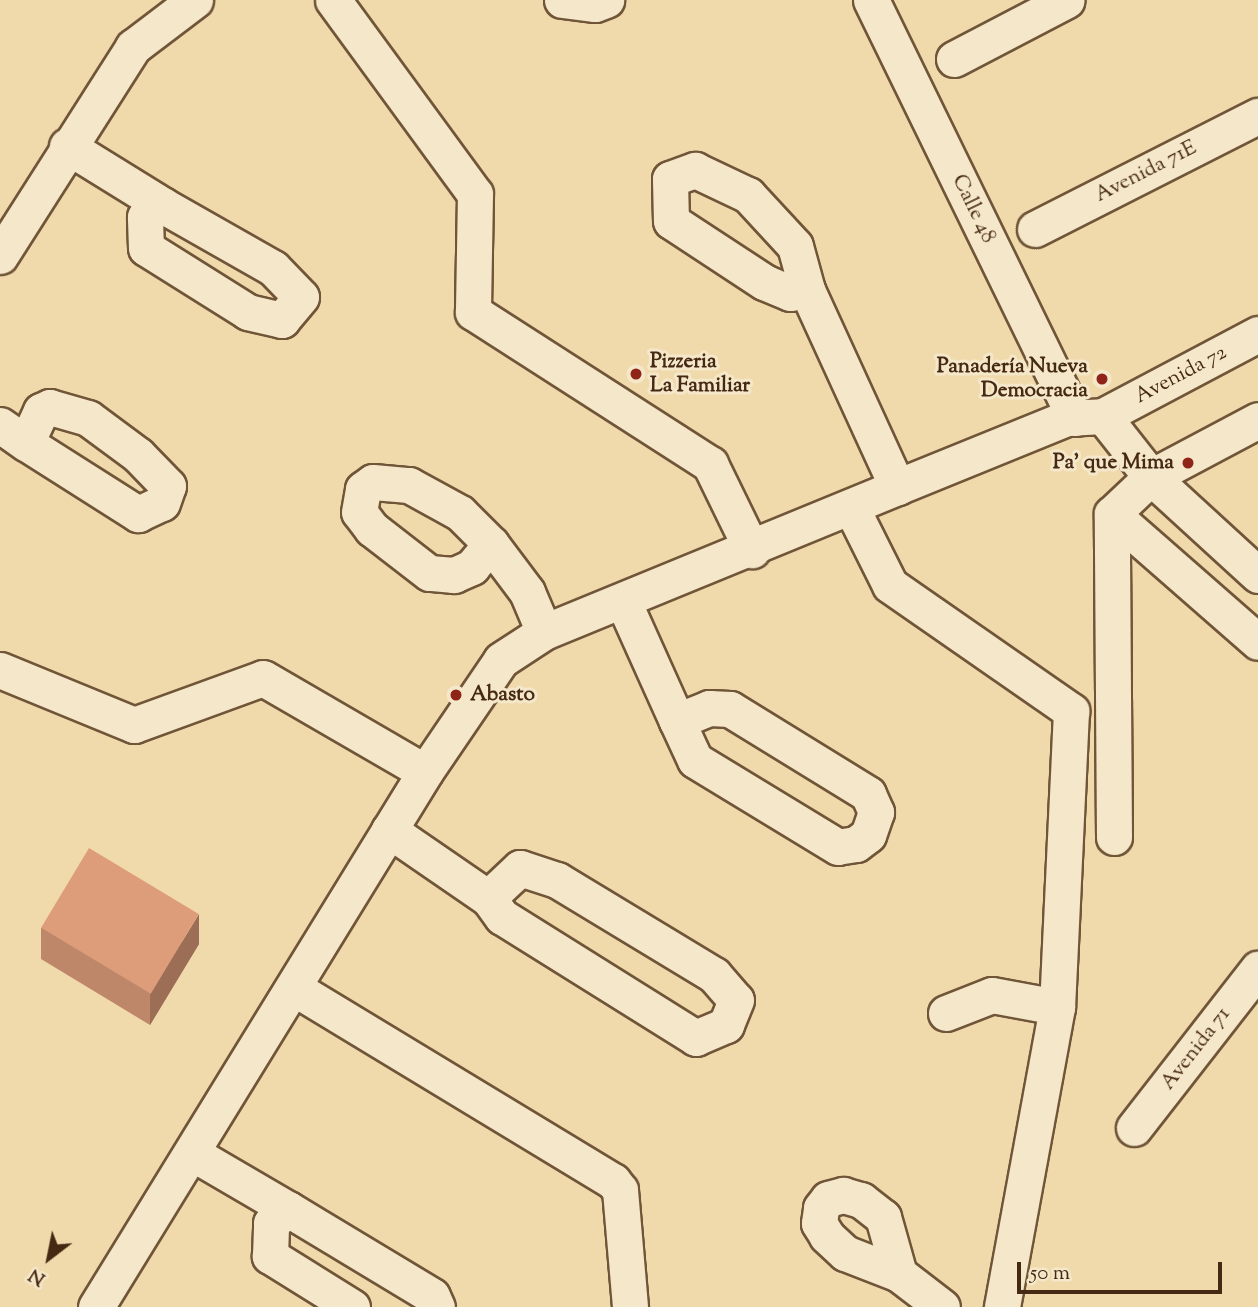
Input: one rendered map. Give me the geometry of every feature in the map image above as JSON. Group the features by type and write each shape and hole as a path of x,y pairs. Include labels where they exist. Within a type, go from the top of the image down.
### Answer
{"street":[{"path":"0,256 67,146 133,47 195,0"},
{"path":"333,0 475,194 473,312 710,464 752,550"},
{"path":"562,0 595,4 606,0"},
{"name":"Calle 48","path":"871,0 1089,417 1258,575"},
{"path":"954,59 1067,0"},
{"name":"Avenida 71E","path":"1035,229 1258,116"},
{"path":"67,146 162,205"},
{"path":"807,290 897,487"},
{"name":"Avenida 72","path":"96,1307 295,988 425,772 500,660 544,632 752,550 897,487 1089,417 1258,334"},
{"path":"1114,837 1112,514 1151,477 1258,420"},
{"path":"851,507 890,585 1071,711 1057,1007 1003,1307"},
{"path":"1112,514 1258,642"},
{"path":"491,544 527,592 544,632"},
{"path":"623,601 677,721 695,760 838,847 856,845 867,835 876,812 868,793 730,709 709,708 677,721"},
{"path":"0,670 134,725 263,678 425,772"},
{"path":"389,830 488,898 502,916 696,1038 726,1026 736,1000 714,975 557,880 520,868 488,898"},
{"name":"Avenida 71","path":"1134,1128 1258,969"},
{"path":"295,988 614,1181 620,1190 630,1307"},
{"path":"946,1013 992,995 1057,1007"},
{"path":"192,1153 432,1296 437,1307"},
{"path":"288,1209 271,1223 270,1256 352,1307"},
{"path":"899,1274 942,1307"}],"building":[{"path":"89,848 199,914 151,994 41,928"}],"place":[{"name":"Pizzeria La Familiar","path":"636,374"},
{"name":"Panadería Nueva Democracia","path":"1102,379"},
{"name":"Pa' que Mima","path":"1188,463"},
{"name":"Abasto","path":"456,695"}]}
